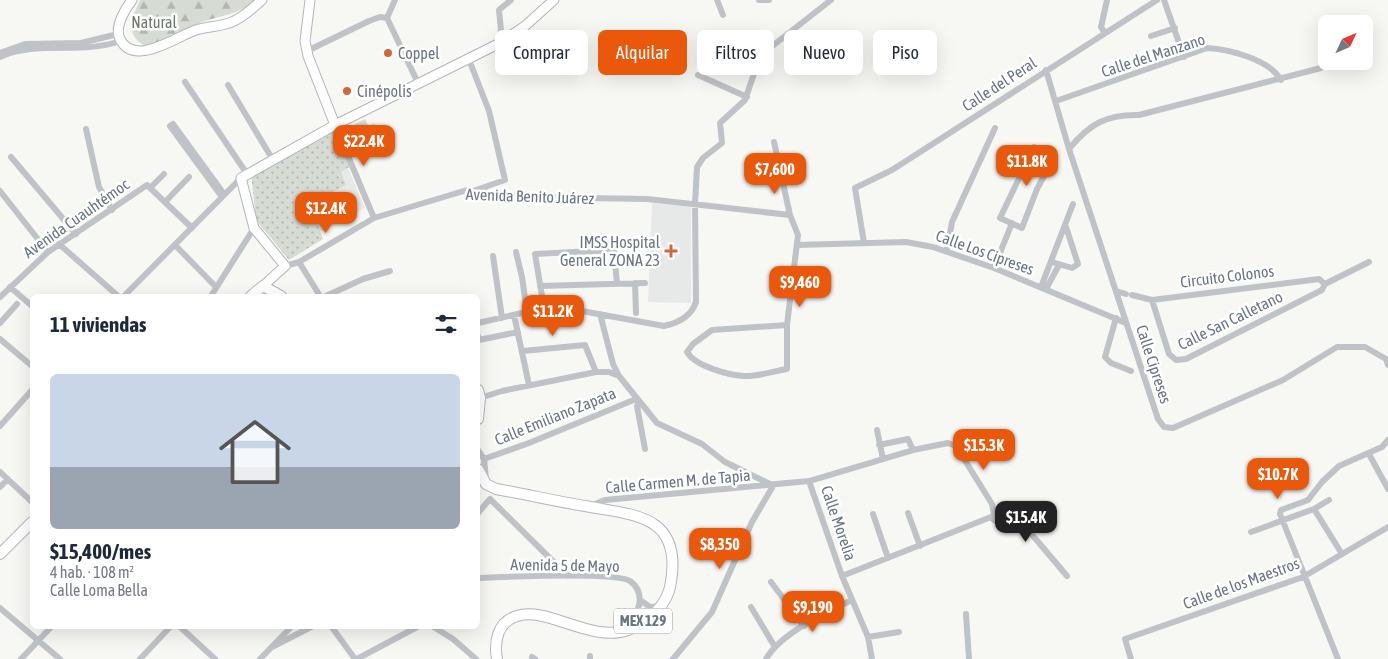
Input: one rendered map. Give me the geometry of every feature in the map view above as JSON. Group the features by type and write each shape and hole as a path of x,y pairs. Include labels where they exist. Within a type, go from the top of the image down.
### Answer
{"main road":[{"path":"132,0 124,11 119,38 131,50 144,51 158,47 196,30 233,22 262,0"},
{"path":"310,0 306,24 307,51 335,125"},
{"path":"519,30 554,0"},
{"path":"253,294 285,266 253,224 244,176 335,125 468,57 495,45"},
{"path":"263,286 277,294"},
{"path":"480,473 486,484"},
{"name":"MEX 129","path":"486,484 496,489 634,514 657,526 672,550 673,572 669,595 653,614 628,630 602,633 533,614 516,616 504,624 497,634 495,645 498,659"},
{"path":"0,554 30,524"}],"street":[{"path":"395,0 387,18 418,83"},
{"path":"501,30 499,10 511,0"},
{"path":"759,0 769,0"},
{"path":"480,323 544,308 560,307 664,326 675,324 689,315 696,302 694,204 697,167 703,158 722,143 720,123 747,97 758,62 766,51 831,0"},
{"path":"1105,34 1101,27 1107,0"},
{"name":"Calle del Peral","path":"864,243 855,188 892,170 1156,0"},
{"path":"1164,0 1184,58"},
{"path":"719,1 723,15"},
{"path":"307,51 370,21 380,17 387,18"},
{"path":"1151,36 1175,28"},
{"path":"0,55 19,50 104,47 119,38"},
{"name":"Calle del Manzano","path":"1056,101 1184,58 1206,48 1225,49 1254,59 1278,74 1281,80"},
{"path":"468,57 488,111 505,180 474,190"},
{"path":"1069,149 1081,133 1106,118 1119,115 1140,115 1318,69"},
{"name":"Calle Cipreses","path":"1046,70 1069,149 1126,323 1158,419 1164,427 1173,428 1282,380 1337,348 1365,348 1386,359 1388,364"},
{"path":"698,75 747,97"},
{"path":"126,294 244,176 185,82"},
{"path":"228,85 273,160"},
{"path":"173,124 223,195 170,126 173,124"},
{"path":"335,125 374,218"},
{"path":"947,250 952,222 995,128"},
{"path":"86,129 98,188 112,210"},
{"path":"774,142 790,215 798,235 787,325 787,369 744,376 704,366 692,360 688,352 693,344 712,330 787,325"},
{"path":"1034,147 1055,156 1037,190 1022,228 1012,223 1000,218 1034,147"},
{"path":"11,157 76,234"},
{"name":"Avenida Cuauhtémoc","path":"0,297 48,252 149,186 164,174"},
{"path":"165,202 189,177"},
{"path":"149,186 192,228"},
{"name":"Avenida Benito Juárez","path":"285,266 299,262 374,218 466,190 521,198 647,199 790,215"},
{"path":"0,191 48,252"},
{"path":"1044,288 1055,264 1073,204"},
{"path":"994,268 1012,223"},
{"path":"212,294 253,224"},
{"path":"1055,264 1072,268 1078,264 1066,227"},
{"name":"Calle Los Cipreses","path":"797,246 906,242 947,250 1126,323"},
{"path":"59,244 116,294"},
{"path":"175,245 216,287"},
{"path":"544,308 535,254 614,250 617,284"},
{"path":"516,252 527,312"},
{"path":"493,256 502,318"},
{"path":"299,262 319,294"},
{"path":"1325,284 1369,262"},
{"path":"330,294 363,279 390,271"},
{"name":"Circuito Colonos","path":"1116,292 1152,300 1319,278 1325,284"},
{"path":"635,283 636,313"},
{"path":"540,286 645,283"},
{"name":"Calle San Calletano","path":"1152,300 1169,354 1176,360 1186,359 1322,290 1325,284"},
{"path":"10,286 30,304"},
{"path":"0,323 17,304"},
{"path":"600,314 613,364 637,400 657,423 702,444 724,462 773,486 752,522 712,612 674,659"},
{"path":"514,316 529,385"},
{"path":"1116,318 1105,357 1111,364 1131,371"},
{"path":"480,340 518,332"},
{"path":"0,338 30,364"},
{"path":"523,351 585,345 596,372"},
{"path":"480,394 596,372 620,376"},
{"path":"0,426 30,392"},
{"name":"Calle Emiliano Zapata","path":"484,459 637,400 645,449"},
{"path":"877,430 883,459"},
{"path":"880,445 908,439 913,450"},
{"path":"1338,659 1303,577 1282,522 1281,510 1308,500 1322,482 1339,466 1369,454 1382,447 1388,440"},
{"name":"Calle Carmen M. de Tapia","path":"588,507 605,500 773,486 809,481 913,450 952,444 956,446 992,504 992,516"},
{"path":"480,453 484,459 486,484"},
{"path":"1369,454 1388,489"},
{"path":"0,472 30,500"},
{"path":"0,487 8,479"},
{"name":"Calle Morelia","path":"809,481 842,576 868,637 872,659"},
{"path":"480,511 490,500 568,576"},
{"path":"1251,532 1314,509 1329,500"},
{"path":"1314,509 1342,554"},
{"path":"908,513 920,546"},
{"path":"873,514 888,558"},
{"path":"842,576 992,516 1001,524 1016,520 1024,524 1067,576"},
{"name":"Calle de los Maestros","path":"1130,659 1125,639 1303,577 1388,528"},
{"name":"Avenida 5 de Mayo","path":"480,578 568,576 626,579 635,587 640,600"},
{"path":"771,582 804,626"},
{"path":"628,630 637,614 640,600 650,607 662,605"},
{"path":"766,659 775,647 804,626 852,600"},
{"path":"751,607 775,647"},
{"path":"0,608 60,659"},
{"path":"966,614 969,659"},
{"path":"21,659 49,629"},
{"path":"140,659 168,629"},
{"path":"182,629 215,659"},
{"path":"260,659 289,629"},
{"path":"272,647 307,629"},
{"path":"332,629 354,659 413,629"},
{"path":"363,659 418,629"},
{"path":"437,629 453,639 476,659"},
{"path":"868,637 898,632"}],"shaded area":[{"path":"348,168 365,208 320,231 313,213 323,206 321,205 313,210 310,204 346,185 341,172"},
{"name":"IMSS Hospital General ZONA 23","path":"652,203 691,207 691,303 648,302"}],"green space":[{"name":"Natural","path":"140,0 257,0 235,12 192,26 161,45 152,48 142,44 133,34 133,17"},
{"path":"365,119 369,127 374,123 382,144 355,153 352,144 360,139 355,124"},
{"path":"336,127 351,166 341,172 346,185 310,204 323,239 289,260 256,220 251,173"}],"place":[{"name":"Coppel","path":"388,53"},
{"name":"Cinépolis","path":"347,91"},
{"name":"IMSS Hospital General ZONA 23","path":"671,251"}]}
